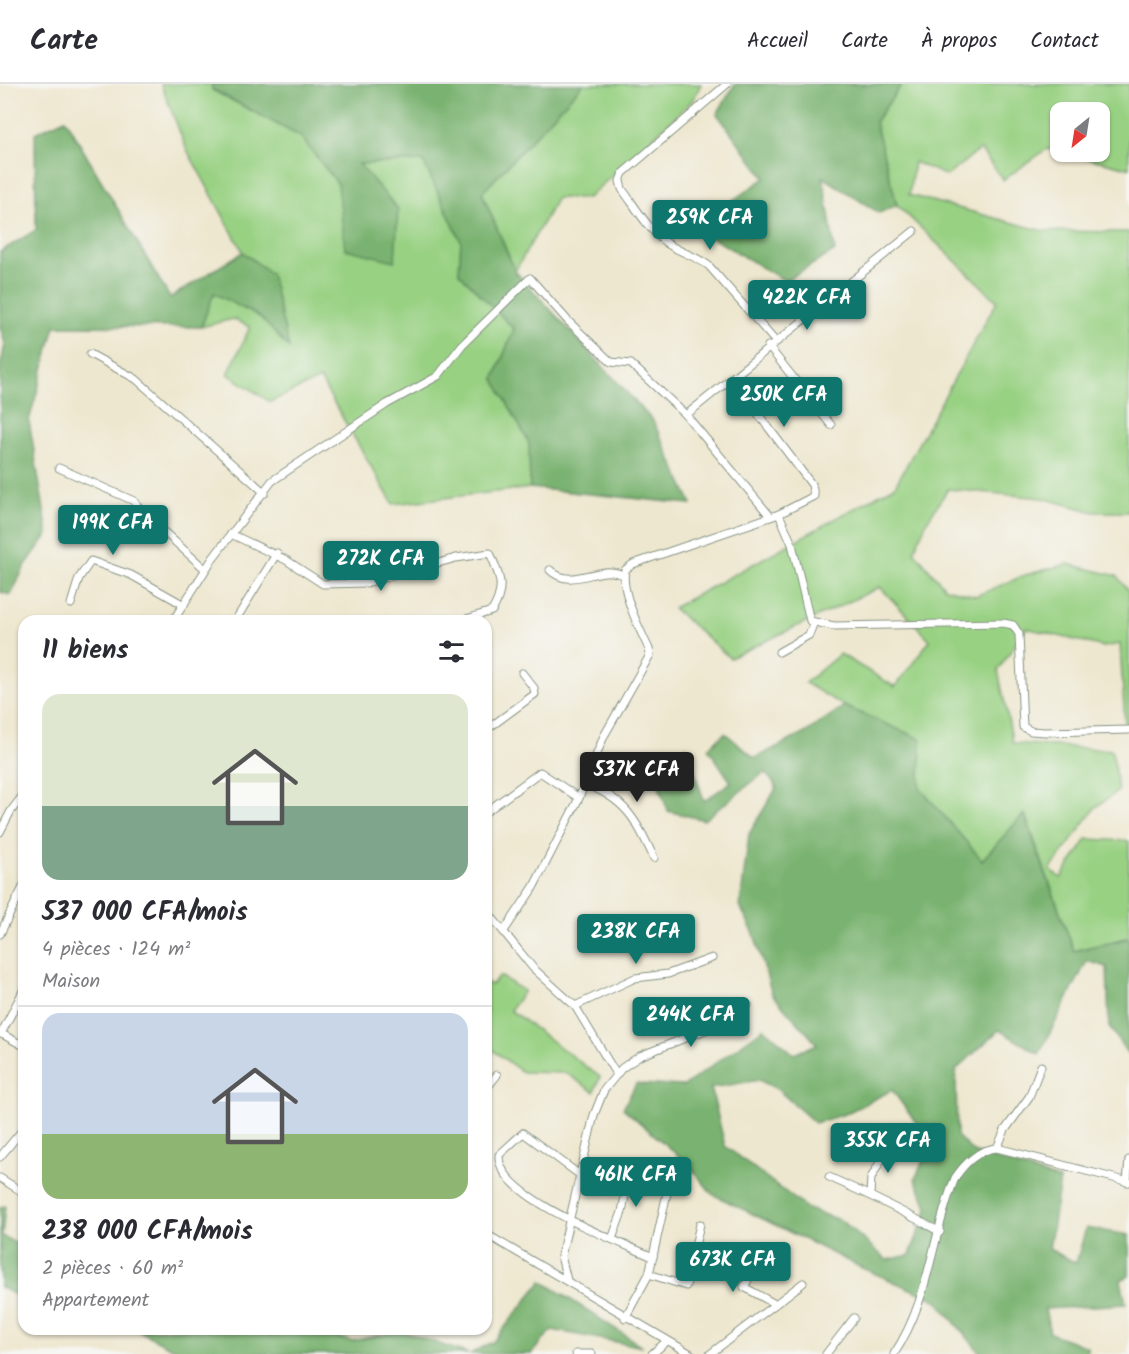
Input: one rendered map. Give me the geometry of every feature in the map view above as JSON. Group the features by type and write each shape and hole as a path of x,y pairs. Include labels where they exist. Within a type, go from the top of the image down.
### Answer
{"street":[{"path":"727,84 623,173 620,181 622,189 656,234 665,242 696,256 709,266 775,341"},
{"path":"686,414 914,231"},
{"path":"177,615 205,569 272,481 387,404 438,376 462,345 530,278 568,321 611,362 631,364 686,414 770,516"},
{"path":"768,346 831,425"},
{"path":"90,354 136,379 264,493"},
{"path":"624,574 633,564 778,514 814,496 815,492 730,378"},
{"path":"60,468 134,501 140,510 205,569"},
{"path":"778,514 792,544 807,616 814,622 834,626 1003,623 1013,625 1019,634 1023,727 1031,731 1045,732 1129,730"},
{"path":"231,534 277,554 323,584 368,583 456,558 490,553 499,573 502,595 492,611 479,615"},
{"path":"240,615 277,554"},
{"path":"71,604 79,578 91,561 131,575 183,605"},
{"path":"550,570 562,578 589,577 605,572 624,574"},
{"path":"504,931 533,888 579,798 604,736 650,652 633,611 624,574"},
{"path":"779,652 809,635 814,622"},
{"path":"492,726 535,694 534,688 522,673"},
{"path":"492,808 540,772 579,798"},
{"path":"585,784 620,801 638,826 654,858"},
{"path":"0,832 18,802"},
{"path":"0,934 18,897"},
{"path":"492,917 533,968 575,1006 616,1074"},
{"path":"575,1006 635,978 668,974 712,958"},
{"path":"18,1000 0,1033 18,1043"},
{"path":"567,1280 561,1256 580,1175 598,1102 616,1074 640,1056 710,1028 748,1005"},
{"path":"997,1148 1005,1130 1029,1096 1041,1066"},
{"path":"492,1081 497,1075"},
{"path":"580,1175 524,1133 499,1155 501,1166 520,1191 570,1220 653,1257"},
{"path":"0,1157 18,1135"},
{"path":"894,1354 916,1312 952,1186 961,1168 981,1153 997,1148 1128,1182 1129,1161"},
{"path":"870,1195 872,1178 887,1150"},
{"path":"612,1239 622,1212 630,1169"},
{"path":"828,1177 870,1195 940,1232"},
{"path":"0,1178 18,1189"},
{"path":"625,1318 649,1274 669,1184"},
{"path":"649,1274 682,1287 688,1284 700,1224"},
{"path":"492,1237 567,1280 625,1318 691,1354"},
{"path":"758,1262 744,1287 775,1304"},
{"path":"710,1354 803,1283"},
{"path":"826,1354 854,1318"},
{"path":"652,1354 667,1341"},
{"path":"576,1354 582,1352 592,1354"}],"green space":[{"path":"161,84 212,84 212,90 301,137 338,184 358,164 423,161 461,241 459,273 514,329 494,379 529,443 530,488 393,504 320,379 270,402 228,374 250,327 233,319 201,327 214,293 260,317 288,347 271,275 243,252 186,148"},
{"path":"212,84 583,84 482,193 515,271 653,421 692,504 530,488 529,443 494,379 514,329 459,273 461,241 423,161 359,164 398,209 395,261 345,249 338,184 301,137 212,89"},
{"path":"583,84 701,84 693,100 588,198 557,198 515,271 482,193"},
{"path":"735,84 902,84 875,122 897,205 879,213 823,177 835,251 785,281 694,227 765,178 717,114"},
{"path":"902,84 1129,84 1129,168 1103,162 1110,162 1110,102 1050,102 1050,150 1047,149 1003,180 980,149 947,176 914,162 909,195 1044,231 1129,232 1129,512 1094,512 1042,498 948,489 927,521 914,551 945,588 976,596 1025,575 1068,564 1117,576 1129,592 1129,724 1125,724 1120,644 1104,647 1026,628 998,670 1013,743 1112,750 1118,791 1095,808 1050,870 1061,878 1087,839 1129,841 1129,937 1074,951 1025,814 982,860 844,706 805,683 840,654 895,687 930,640 880,587 730,658 673,608 895,486 997,301 897,205 875,122"},
{"path":"65,119 170,298 243,252 271,274 289,348 260,317 214,293 201,327 55,326 29,421 48,534 25,566 11,595 0,592 0,368 5,344 0,327 0,252 36,230 35,133"},
{"path":"844,706 921,739 920,788 982,860 1024,814 1074,951 1129,938 1129,1056 1109,1026 1107,967 1087,961 1039,1054 999,1030 956,1070 957,1136 973,1152 1060,1180 1049,1249 1076,1263 1086,1228 1129,1235 1129,1276 1121,1280 1126,1304 1045,1309 1050,1333 1087,1347 1087,1354 981,1354 936,1300 862,1268 712,1194 689,1165 623,1108 636,1084 684,1086 764,1028 794,1054 817,1044 772,994 754,934 740,906 749,834 777,787 765,772 704,820 668,811 651,763 687,747 704,801 731,782 708,748 725,733 755,758 805,733","holes":["759,1080 777,1089 815,1123 845,1114 892,1090 931,1143 915,1179 928,1208 910,1255 887,1260 842,1221 808,1209 725,1146 711,1088"]},
{"path":"500,976 524,991 510,1010 600,1077 594,1092 566,1073 522,1072 492,1050 492,984"},
{"path":"5,1206 2,1236 18,1245 18,1296 0,1287 0,1208"},
{"path":"542,1281 643,1347 552,1330 531,1354 470,1354 493,1342"},
{"path":"147,1335 328,1335 351,1341 382,1335 414,1335 469,1354 183,1354"}]}
